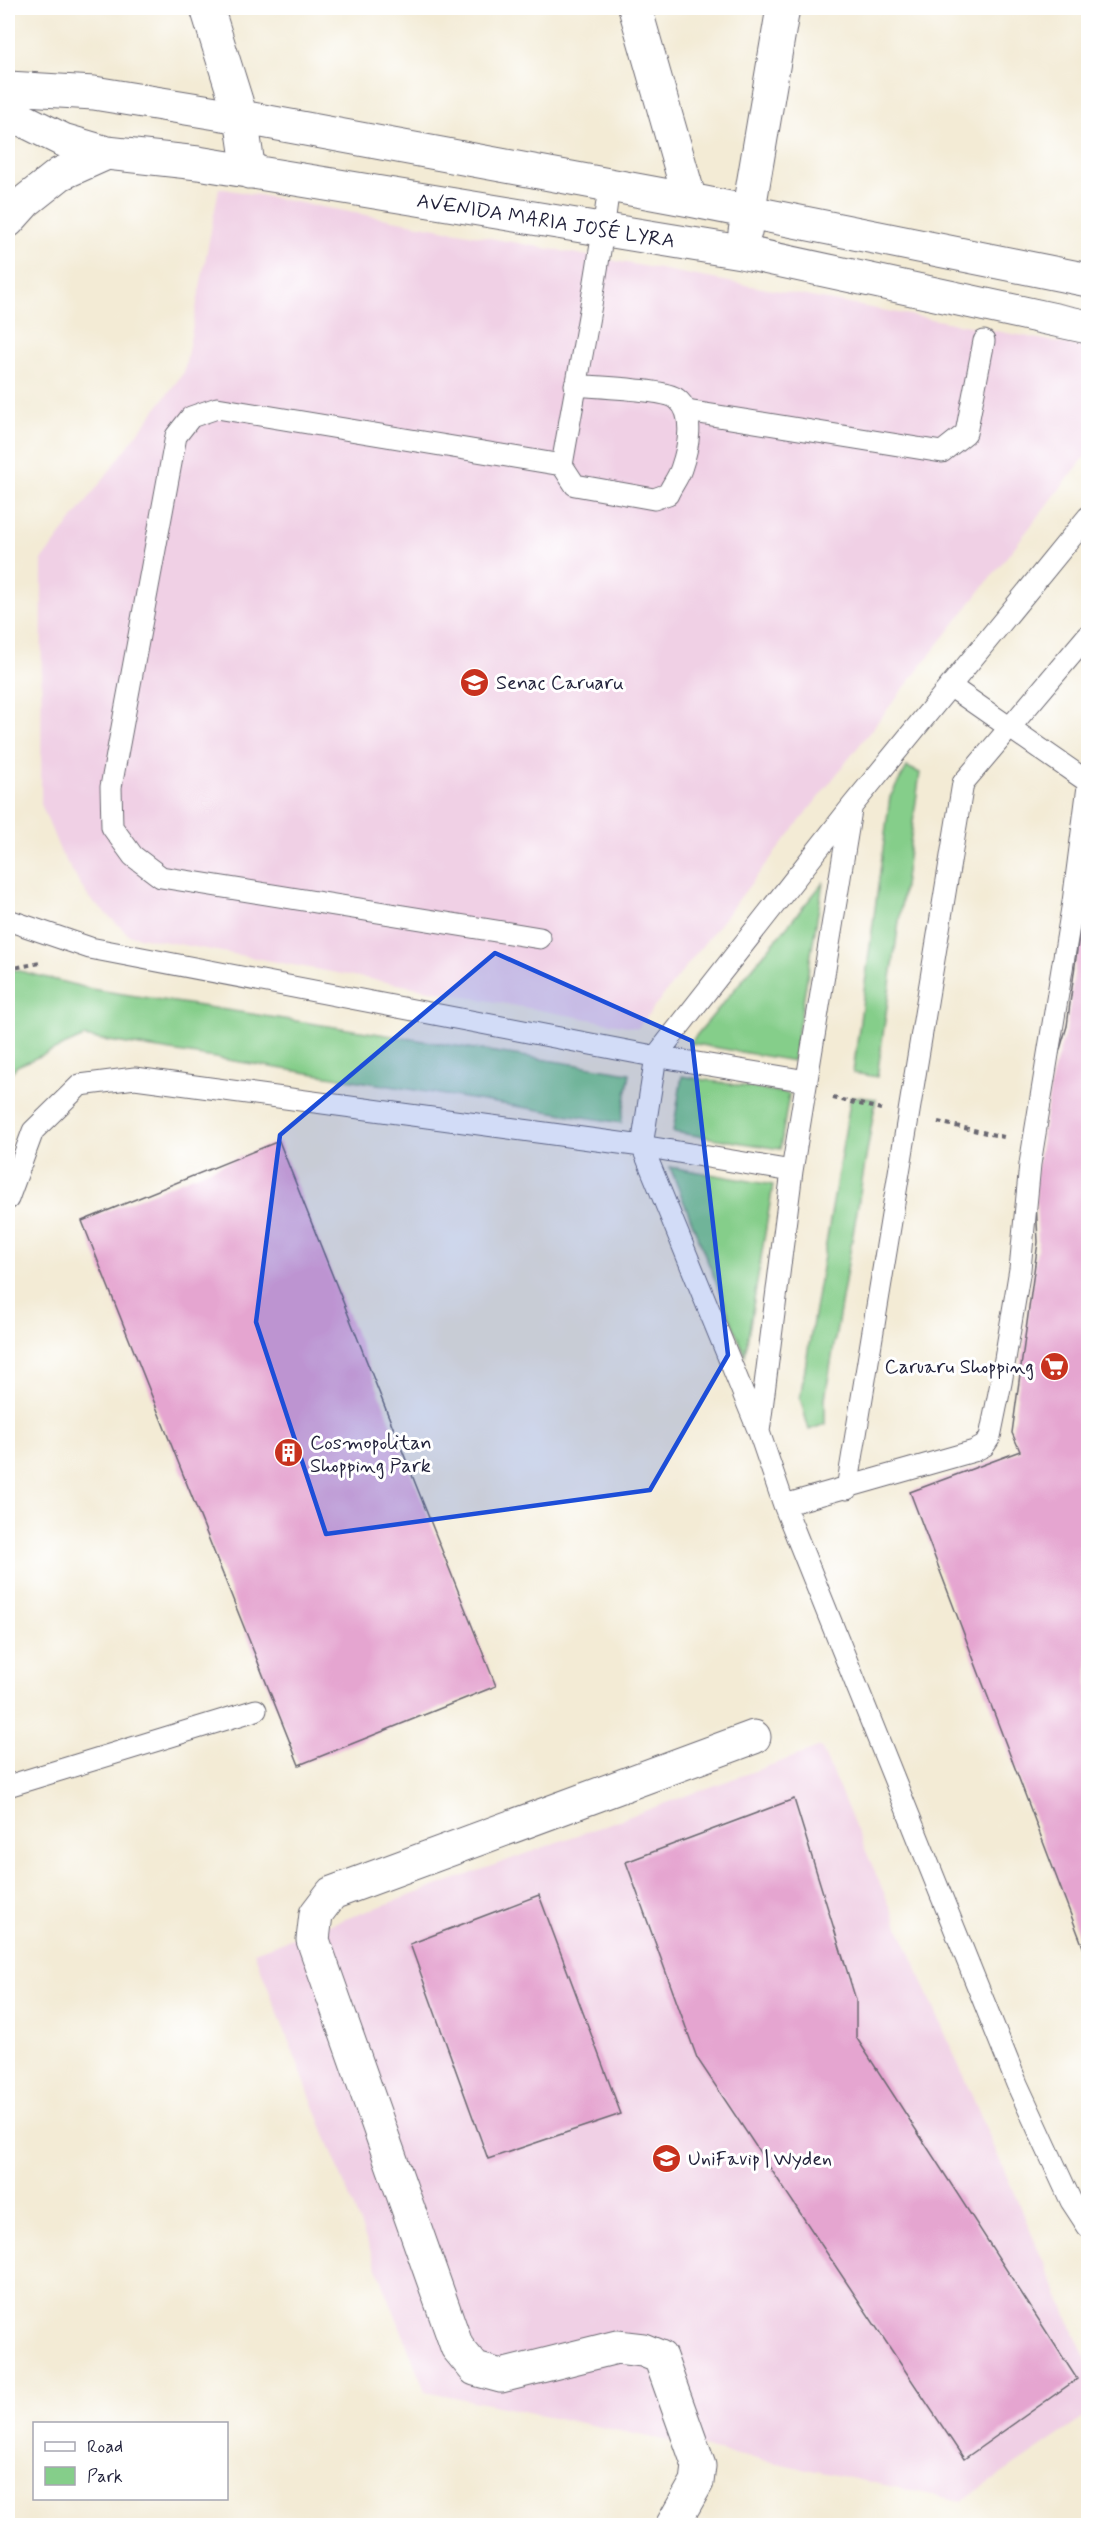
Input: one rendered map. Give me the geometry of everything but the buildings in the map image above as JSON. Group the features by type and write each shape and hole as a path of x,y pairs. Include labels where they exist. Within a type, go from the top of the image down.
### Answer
{"street":[{"path":"207,8 241,117 249,172"},
{"path":"635,8 690,200"},
{"path":"741,252 783,8"},
{"path":"8,88 94,93 241,117 690,200 1089,280"},
{"name":"AVENIDA MARIA JOSÉ LYRA","path":"8,110 63,140 107,153 198,163 741,252 1089,327"},
{"path":"8,221 26,201 60,174 107,153"},
{"path":"672,2526 697,2482 699,2466 660,2357 643,2350 617,2347 501,2376 475,2369 457,2347 313,1940 316,1914 332,1893 754,1737"}],"lane":[{"path":"575,385 659,393 676,398 687,411 689,428 681,471 668,494 654,499 575,485 562,465 575,385 604,229 609,185"},
{"path":"687,411 942,452 966,433 984,341"},
{"path":"540,938 160,877 133,856 112,827 111,787 176,436 191,417 217,408 562,465"},
{"path":"1089,517 852,806 656,1056 642,1146 759,1432 784,1505 1017,2084 1071,2201 1089,2227"},
{"path":"847,1489 963,783 1089,635"},
{"path":"784,1505 847,1489 984,1446 990,1437 1001,1383 1020,1269 1027,1187 1073,902 1089,784 950,686"},
{"path":"759,1432 792,1171 852,806"},
{"path":"8,920 90,948 656,1056 807,1081"},
{"path":"8,1199 33,1131 80,1085 135,1078 642,1146 792,1171"},
{"path":"8,1786 256,1710"}],"path":[{"path":"909,1116 991,1134"}],"highlighted area":[{"path":"495,953 692,1041 728,1355 650,1490 326,1534 256,1322 280,1135"}],"shaded area":[{"name":"Senac Caruaru","path":"219,188 1088,348 1088,453 638,1028 129,935 89,898 61,853 41,804 42,560 184,372"},
{"name":"UniFavip | Wyden","path":"821,1747 1088,2364 1088,2415 962,2501 425,2391 254,1952"}],"green space":[{"path":"907,767 920,773 877,1077 853,1073 890,797"},
{"path":"823,883 793,1061 690,1043"},
{"path":"8,968 91,989 630,1073 621,1123 84,1037 17,1066 8,1076"},
{"path":"682,1076 789,1094 780,1149 673,1132"},
{"path":"851,1096 876,1099 825,1398 825,1424 809,1430 800,1398"},
{"path":"670,1167 773,1185 745,1355"}],"place":[{"name":"Senac Caruaru","path":"475,682"},
{"name":"Caruaru Shopping","path":"1055,1366"},
{"name":"Cosmopolitan Shopping Park","path":"289,1453"},
{"name":"UniFavip | Wyden","path":"667,2158"}]}
